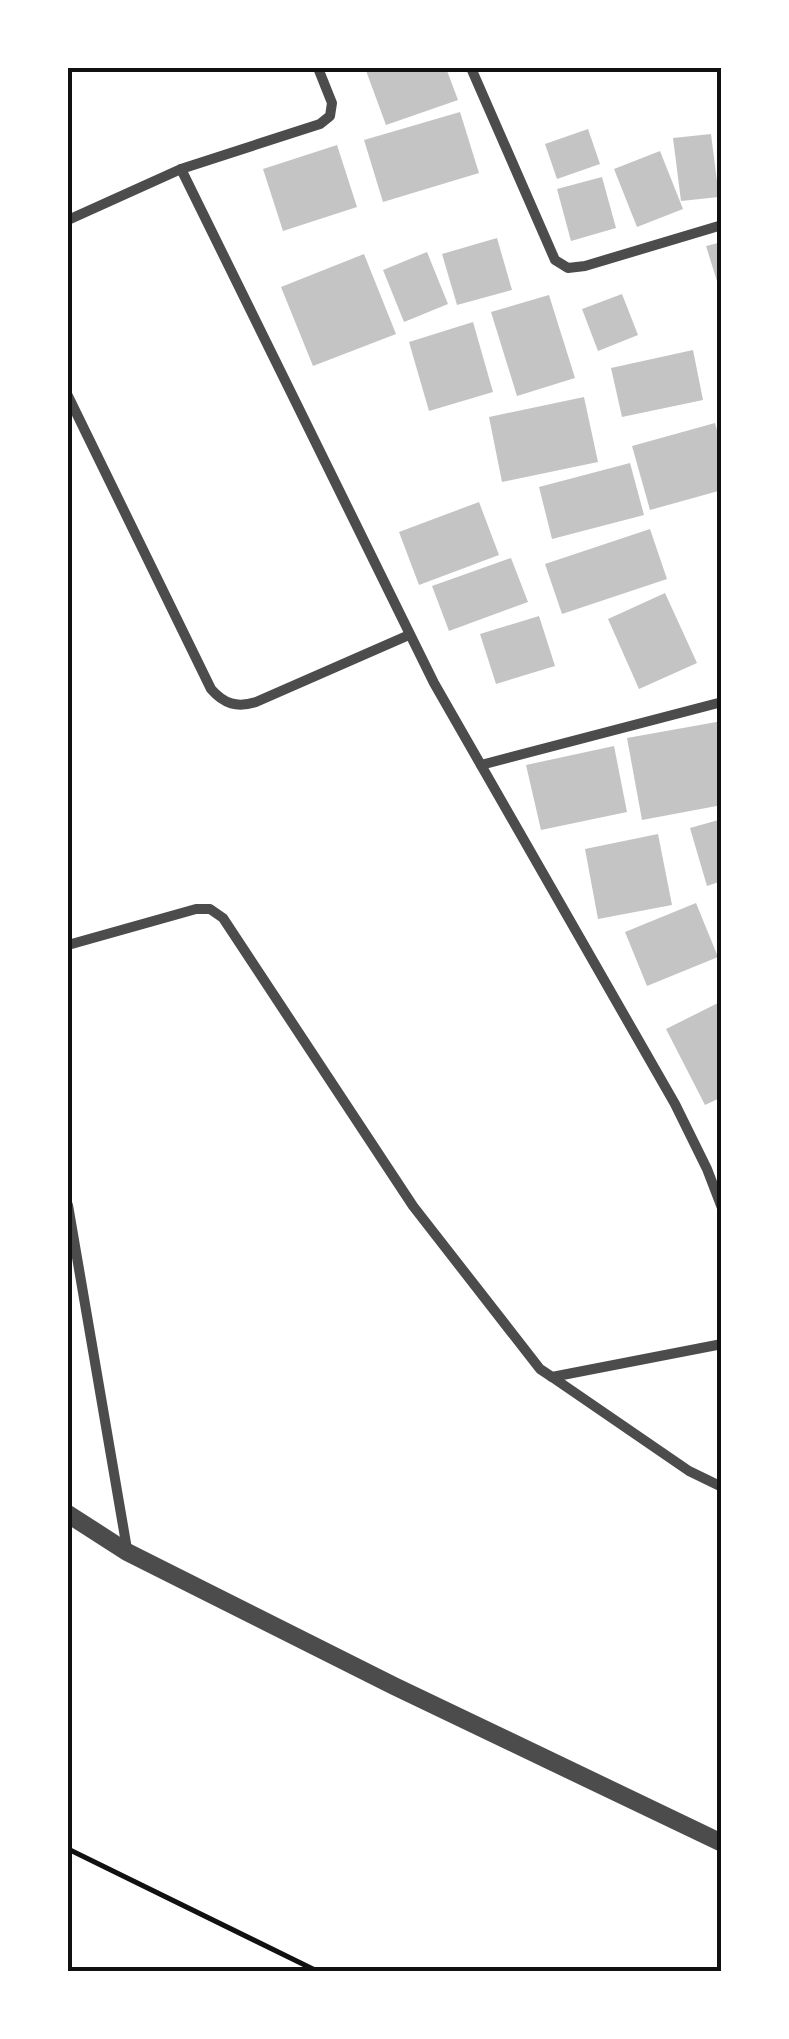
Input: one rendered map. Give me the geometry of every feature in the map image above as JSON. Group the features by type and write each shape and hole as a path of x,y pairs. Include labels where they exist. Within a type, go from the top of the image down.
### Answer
{"street":[{"path":"68,220 181,168 320,124 330,116 332,103 318,68"},
{"path":"470,68 554,260 568,268 585,266 722,225"},
{"path":"181,168 410,634 674,1104 722,1208"},
{"path":"68,396 210,689 219,699 244,706 256,702 410,634"},
{"path":"481,766 722,702"},
{"path":"68,945 196,909 210,909 223,918 412,1206 540,1369 689,1471 722,1488"},
{"path":"68,1206 127,1552"},
{"path":"552,1377 722,1344"},
{"path":"68,1514 127,1552 722,1844"}],"path":[{"path":"68,1849 319,1972"}],"building":[{"path":"365,68 446,68 458,100 386,125"},
{"path":"460,112 479,173 383,202 364,140"},
{"path":"588,129 600,164 557,179 545,144"},
{"path":"711,134 719,197 681,201 673,138"},
{"path":"337,145 357,207 283,231 263,169"},
{"path":"660,151 683,209 637,227 614,169"},
{"path":"602,177 616,228 571,241 557,189"},
{"path":"497,238 512,290 457,305 442,254"},
{"path":"722,242 722,294 721,294 706,246"},
{"path":"427,252 448,304 404,322 383,270"},
{"path":"364,254 396,334 313,366 281,287"},
{"path":"622,294 638,335 598,351 582,309"},
{"path":"549,295 575,378 517,396 491,312"},
{"path":"473,322 493,392 429,411 409,342"},
{"path":"693,350 703,400 622,417 611,368"},
{"path":"584,397 598,462 502,482 489,417"},
{"path":"715,423 722,448 722,490 650,510 632,446"},
{"path":"630,463 644,515 552,539 539,487"},
{"path":"479,502 499,555 419,585 399,532"},
{"path":"650,529 667,579 562,614 545,564"},
{"path":"511,558 528,602 449,631 432,586"},
{"path":"665,593 697,663 639,689 608,619"},
{"path":"539,616 555,666 496,684 480,634"},
{"path":"722,721 722,805 642,820 627,738"},
{"path":"614,746 627,812 541,830 526,765"},
{"path":"722,819 722,881 707,886 690,828"},
{"path":"658,834 672,905 598,919 585,849"},
{"path":"696,903 718,957 647,986 625,932"},
{"path":"722,1001 722,1097 705,1105 666,1029"}]}
